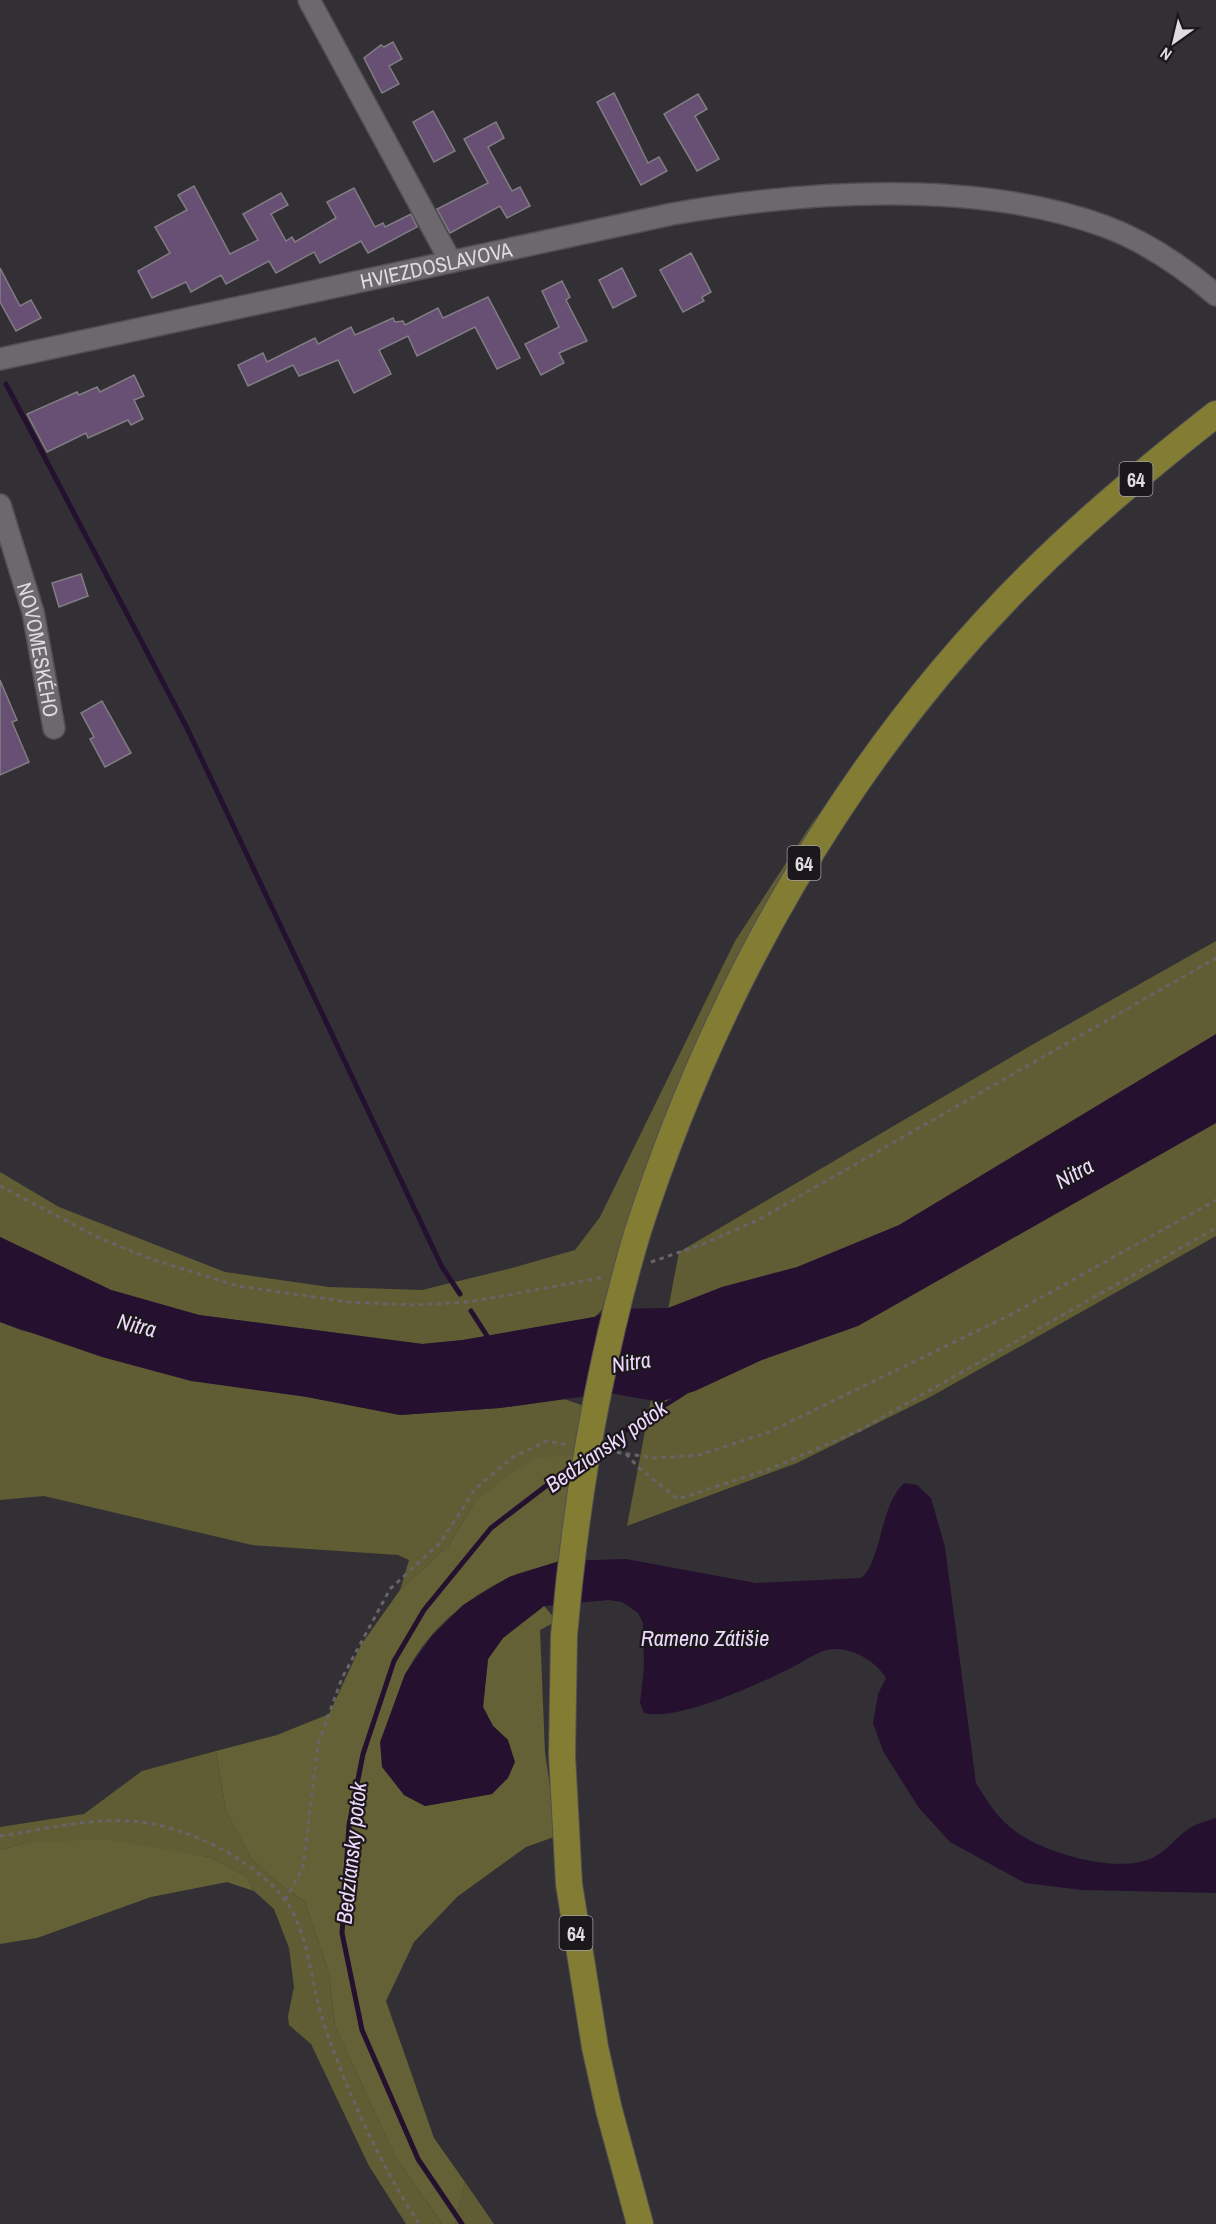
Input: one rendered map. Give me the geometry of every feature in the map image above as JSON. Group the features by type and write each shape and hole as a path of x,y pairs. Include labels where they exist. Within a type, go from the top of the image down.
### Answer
{"main road":[{"name":"64","path":"640,2224 595,2047 569,1884 562,1755 564,1636 573,1542 590,1426 611,1327 637,1234 665,1151 722,1014 807,857 858,779 917,703 1027,577 1114,496 1216,414"}],"street":[{"path":"309,0 451,262"},
{"name":"HVIEZDOSLAVOVA","path":"0,359 729,204 784,197 875,195 956,197 1021,205 1068,214 1135,240 1160,254 1208,289"},
{"path":"1208,289 1216,314"},
{"name":"NOVOMESKÉHO","path":"0,505 33,612 54,728"}],"path":[{"path":"643,1265 703,1244 758,1220 1216,958"},
{"path":"0,1186 97,1237 151,1259 238,1286 349,1302 414,1305 469,1302 611,1276"},
{"path":"606,1450 655,1458 699,1455 769,1432 1010,1315 1216,1200"},
{"path":"625,1453 639,1468 678,1499 770,1469 860,1430 1216,1228"},
{"path":"285,1900 303,1868 318,1744 342,1678 390,1589 440,1543 476,1488 513,1457 546,1442 576,1446"},
{"path":"0,1836 131,1821 180,1830 246,1866 274,1887 295,1916 324,2023 351,2095 399,2192 419,2224"}],"shaded area":[{"path":"818,814 762,918 611,1300 595,1317 463,1340 423,1344 199,1315 111,1290 0,1237 0,1172 59,1207 225,1272 329,1287 422,1290 575,1250 600,1217 735,941"},
{"path":"1216,941 1216,1236 932,1396 797,1463 627,1526 679,1252 1030,1046"},
{"path":"0,1322 20,1330 307,1397 400,1415 500,1408 564,1399 587,1407 581,1456 474,1503 449,1545 400,1590 409,1560 398,1555 252,1545 44,1496 0,1500"},
{"path":"581,1456 560,1561 512,1576 474,1598 456,1612 439,1627 412,1663 402,1683 396,1704 396,1735 404,1795 425,1806 492,1794 508,1740 493,1726 483,1707 488,1659 503,1638 544,1606 557,1621 540,1630 545,1752 557,1836 526,1847 457,1897 414,1942 386,2001 434,2138 465,2182 455,2224 442,2224 395,2156 335,2026 329,1973 305,1902 274,1880 251,1858 226,1811 216,1751 277,1735 329,1714 361,1645 400,1590 449,1545 474,1503 507,1476 540,1457"},
{"path":"216,1751 226,1811 251,1858 274,1880 305,1902 329,1973 335,2026 395,2156 442,2224 406,2224 369,2166 311,2044 289,2025 288,2016 294,1987 289,1948 274,1909 254,1891 247,1877 210,1857 157,1849 26,1843 0,1850 0,1827 84,1814 142,1771"},
{"path":"103,1839 210,1857 247,1877 254,1891 227,1882 151,1897 37,1938 0,1944 0,1850 26,1843"},
{"path":"465,2182 494,2224 455,2224"}],"water":[{"name":"Nitra","path":"1216,1034 1216,1123 858,1326 762,1360 695,1391 660,1402 609,1393 500,1408 400,1415 307,1397 191,1381 102,1357 0,1322 0,1237 111,1290 199,1315 422,1344 463,1340 594,1317 611,1309 668,1308 722,1287 797,1267 899,1225"},
{"name":"Rameno Zátišie","path":"904,1483 917,1485 931,1498 945,1547 976,1783 995,1812 1010,1827 1039,1845 1079,1858 1121,1864 1154,1857 1190,1828 1216,1818 1216,1893 1082,1890 1025,1883 950,1842 919,1808 883,1751 873,1723 878,1694 886,1678 871,1662 859,1654 831,1649 813,1655 791,1668 718,1700 676,1712 644,1713 640,1703 644,1667 643,1623 638,1613 622,1602 609,1600 544,1606 503,1638 488,1659 483,1707 493,1726 508,1740 515,1762 508,1778 492,1794 425,1806 404,1795 382,1767 380,1742 405,1674 431,1637 463,1605 509,1577 560,1561 626,1559 756,1583 861,1578 873,1559 890,1506"}],"building":[{"path":"393,42 402,59 389,66 399,84 382,93 364,58 381,45 384,47"},
{"path":"614,93 648,163 659,157 667,171 641,185 597,102"},
{"path":"698,94 707,109 695,116 719,159 697,171 664,114"},
{"path":"433,111 455,151 434,162 413,122"},
{"path":"496,122 504,138 488,147 512,191 520,187 530,206 507,218 500,206 450,233 437,209 488,183 464,139"},
{"path":"194,186 230,254 258,240 243,214 281,193 288,205 271,214 286,241 292,237 295,242 336,218 327,202 354,188 375,227 383,223 385,227 411,214 417,227 368,253 361,241 320,263 314,252 276,273 269,261 226,284 221,275 191,292 186,282 152,298 138,271 170,253 155,227 187,210 178,195"},
{"path":"691,253 711,292 702,297 704,301 683,312 660,270"},
{"path":"0,268 20,306 31,300 41,318 16,331 0,302"},
{"path":"622,268 636,296 613,308 599,280"},
{"path":"562,281 570,297 566,300 587,341 559,353 564,363 541,375 525,344 559,327 542,291"},
{"path":"488,297 520,358 497,369 475,327 417,356 408,336 379,350 391,374 354,393 338,360 299,376 293,365 248,386 238,365 263,353 267,362 315,338 318,344 351,327 355,335 393,318 395,322 403,321 405,325 438,308 443,318"},
{"path":"134,375 144,396 134,400 143,419 131,425 128,420 88,438 86,433 47,452 27,414 77,392 79,395 97,387 100,392"},
{"path":"81,574 88,596 59,607 52,583"},
{"path":"0,680 17,720 12,722 29,762 0,775"},
{"path":"102,701 131,753 105,767 90,739 94,737 81,713"}],"waterway":[{"path":"6,384 187,728 442,1267 460,1294"},
{"path":"471,1311 491,1342"},
{"name":"Bedziansky potok","path":"596,1449 684,1393"},
{"name":"Bedziansky potok","path":"462,2224 418,2159 362,2030 342,1933 349,1825 363,1754 394,1661 424,1610 491,1528 576,1463"}]}
